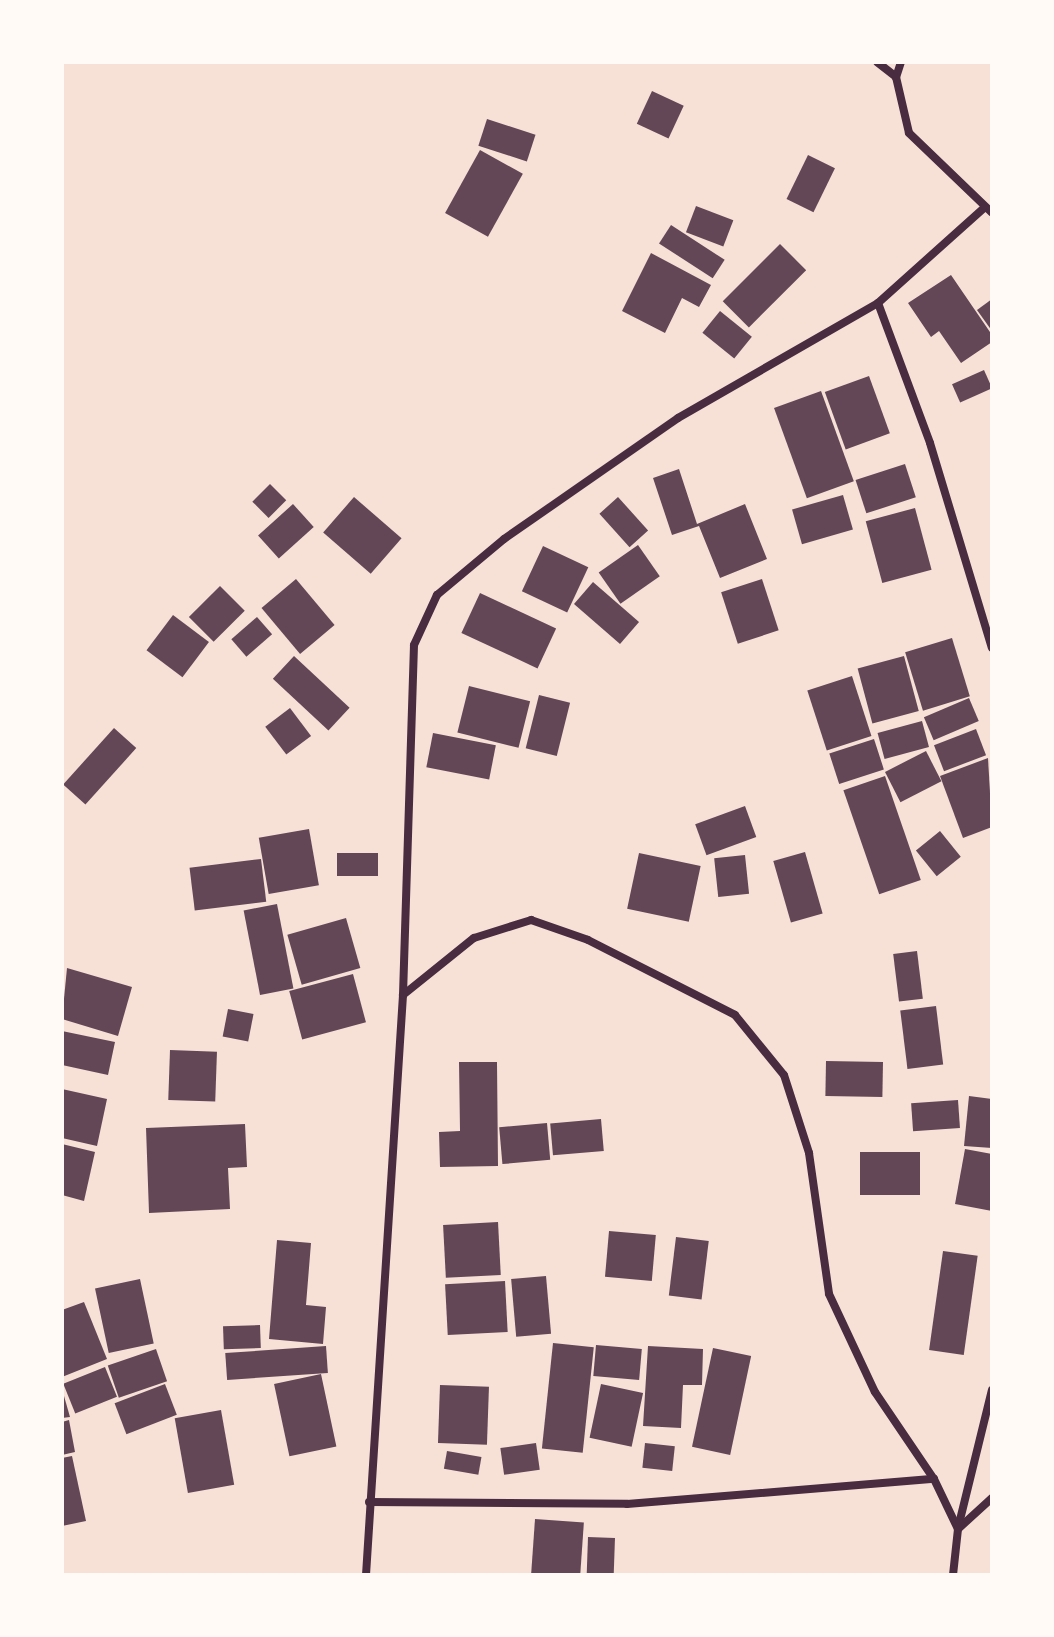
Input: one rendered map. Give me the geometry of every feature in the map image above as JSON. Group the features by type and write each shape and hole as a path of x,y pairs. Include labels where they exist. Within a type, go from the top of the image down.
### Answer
{"street":[{"path":"877,62 896,77"},
{"path":"901,62 896,77 909,133 992,213"},
{"path":"366,1575 403,995 414,645 437,595 504,539 678,418 878,303 984,208"},
{"path":"878,303 930,443 992,648"},
{"path":"403,995 474,938 531,920 588,940 735,1015 758,1037 788,1088 809,1153 829,1294 875,1392 934,1479 958,1529"},
{"path":"953,1575 958,1529 992,1390"},
{"path":"369,1502 627,1504 934,1479"},
{"path":"958,1529 992,1498"}],"building":[{"path":"652,91 684,106 669,138 637,124"},
{"path":"487,119 536,135 527,161 478,146"},
{"path":"480,150 523,174 488,237 445,213"},
{"path":"808,155 835,168 813,212 787,199"},
{"path":"696,206 733,220 723,246 686,232"},
{"path":"671,225 725,260 713,278 659,243"},
{"path":"780,244 806,270 749,327 723,301"},
{"path":"651,253 711,285 699,307 682,298 665,333 622,311"},
{"path":"951,275 992,335 992,342 961,363 939,331 931,337 908,303"},
{"path":"992,299 992,331 977,310"},
{"path":"720,311 752,337 734,359 702,333"},
{"path":"984,370 992,388 960,403 952,384"},
{"path":"869,376 890,433 846,449 825,392"},
{"path":"821,391 854,481 807,498 774,408"},
{"path":"905,464 916,497 866,513 856,480"},
{"path":"679,469 697,524 745,504 767,559 720,578 699,526 672,535 653,478"},
{"path":"270,484 286,500 269,518 252,502"},
{"path":"843,495 853,530 802,544 792,510"},
{"path":"354,497 402,538 371,574 323,532"},
{"path":"618,497 648,530 630,547 599,514"},
{"path":"293,504 314,527 279,558 258,535"},
{"path":"915,508 932,570 882,583 866,521"},
{"path":"638,545 660,576 620,604 599,573"},
{"path":"543,546 588,567 567,612 522,591"},
{"path":"296,579 335,625 300,654 262,608"},
{"path":"762,579 779,630 738,644 721,592"},
{"path":"593,582 639,622 620,644 574,604"},
{"path":"220,586 245,611 214,642 189,617"},
{"path":"480,593 556,628 538,668 461,633"},
{"path":"173,615 209,642 182,677 147,650"},
{"path":"257,617 272,634 246,657 231,639"},
{"path":"952,638 970,696 923,711 905,652"},
{"path":"294,656 350,708 328,731 273,679"},
{"path":"904,656 919,711 872,723 858,668"},
{"path":"852,676 871,736 827,750 807,691"},
{"path":"469,686 530,701 519,748 457,733"},
{"path":"539,695 570,703 557,756 526,748"},
{"path":"969,698 979,721 934,740 924,717"},
{"path":"290,708 311,736 286,755 265,727"},
{"path":"922,721 929,747 885,759 878,733"},
{"path":"114,728 136,748 85,805 63,784"},
{"path":"976,729 986,755 944,771 934,745"},
{"path":"433,733 496,745 489,780 426,767"},
{"path":"874,739 884,769 839,784 829,754"},
{"path":"926,751 941,781 900,802 885,772"},
{"path":"988,758 992,827 963,838 940,776"},
{"path":"885,776 921,880 879,894 843,790"},
{"path":"745,806 756,837 706,855 695,824"},
{"path":"309,829 319,885 269,894 259,838"},
{"path":"940,831 961,857 937,876 916,851"},
{"path":"805,852 823,914 791,923 773,861"},
{"path":"337,853 378,853 378,876 337,876"},
{"path":"639,853 701,866 689,922 627,909"},
{"path":"745,855 749,894 718,897 714,858"},
{"path":"261,859 266,902 195,910 190,868"},
{"path":"277,904 293,988 260,995 244,910"},
{"path":"346,918 360,968 302,985 287,935"},
{"path":"917,951 923,999 899,1002 893,954"},
{"path":"67,968 132,987 118,1036 62,1019"},
{"path":"353,974 366,1022 302,1039 289,991"},
{"path":"936,1006 943,1065 907,1069 900,1010"},
{"path":"228,1009 254,1014 248,1041 223,1036"},
{"path":"62,1031 115,1042 108,1075 62,1065"},
{"path":"170,1050 217,1052 215,1102 168,1100"},
{"path":"826,1061 883,1062 882,1097 825,1096"},
{"path":"459,1062 497,1062 498,1166 440,1167 439,1132 460,1131"},
{"path":"62,1089 107,1099 97,1146 62,1138"},
{"path":"969,1096 992,1099 992,1148 964,1146"},
{"path":"958,1100 960,1128 913,1131 911,1103"},
{"path":"601,1119 604,1151 553,1155 550,1123"},
{"path":"547,1123 550,1160 502,1164 499,1127"},
{"path":"245,1124 247,1167 228,1168 230,1209 149,1213 146,1128"},
{"path":"62,1144 95,1152 84,1201 62,1195"},
{"path":"965,1149 992,1154 992,1211 955,1204"},
{"path":"860,1152 920,1152 920,1195 860,1195"},
{"path":"498,1222 501,1275 446,1278 443,1225"},
{"path":"609,1231 656,1235 652,1281 605,1277"},
{"path":"676,1237 709,1241 702,1300 669,1296"},
{"path":"277,1240 311,1243 306,1305 326,1307 323,1344 269,1339"},
{"path":"943,1251 978,1256 964,1355 929,1350"},
{"path":"546,1276 551,1334 516,1337 511,1279"},
{"path":"140,1279 154,1344 109,1353 95,1289"},
{"path":"505,1281 508,1332 448,1335 445,1284"},
{"path":"84,1302 107,1359 62,1377 62,1310"},
{"path":"260,1325 261,1348 224,1349 223,1326"},
{"path":"553,1343 594,1347 583,1453 542,1448"},
{"path":"596,1345 642,1349 639,1380 593,1376"},
{"path":"326,1346 328,1373 227,1380 225,1353"},
{"path":"648,1346 703,1349 702,1385 683,1385 681,1428 643,1426"},
{"path":"713,1348 751,1356 730,1455 692,1447"},
{"path":"156,1349 167,1381 119,1398 108,1366"},
{"path":"105,1367 117,1397 75,1414 63,1384"},
{"path":"321,1374 336,1446 289,1456 274,1384"},
{"path":"165,1384 177,1415 126,1434 115,1403"},
{"path":"601,1384 643,1393 632,1447 590,1438"},
{"path":"440,1385 489,1387 487,1445 438,1443"},
{"path":"62,1389 70,1417 62,1418"},
{"path":"221,1410 234,1485 188,1493 175,1418"},
{"path":"69,1420 75,1452 62,1455 62,1422"},
{"path":"536,1443 540,1470 504,1475 500,1448"},
{"path":"645,1443 675,1446 672,1471 642,1468"},
{"path":"447,1451 481,1457 478,1475 444,1469"},
{"path":"72,1456 86,1521 62,1526 62,1458"},
{"path":"535,1519 584,1522 580,1575 531,1575"},
{"path":"588,1537 615,1538 614,1575 587,1575"}]}
